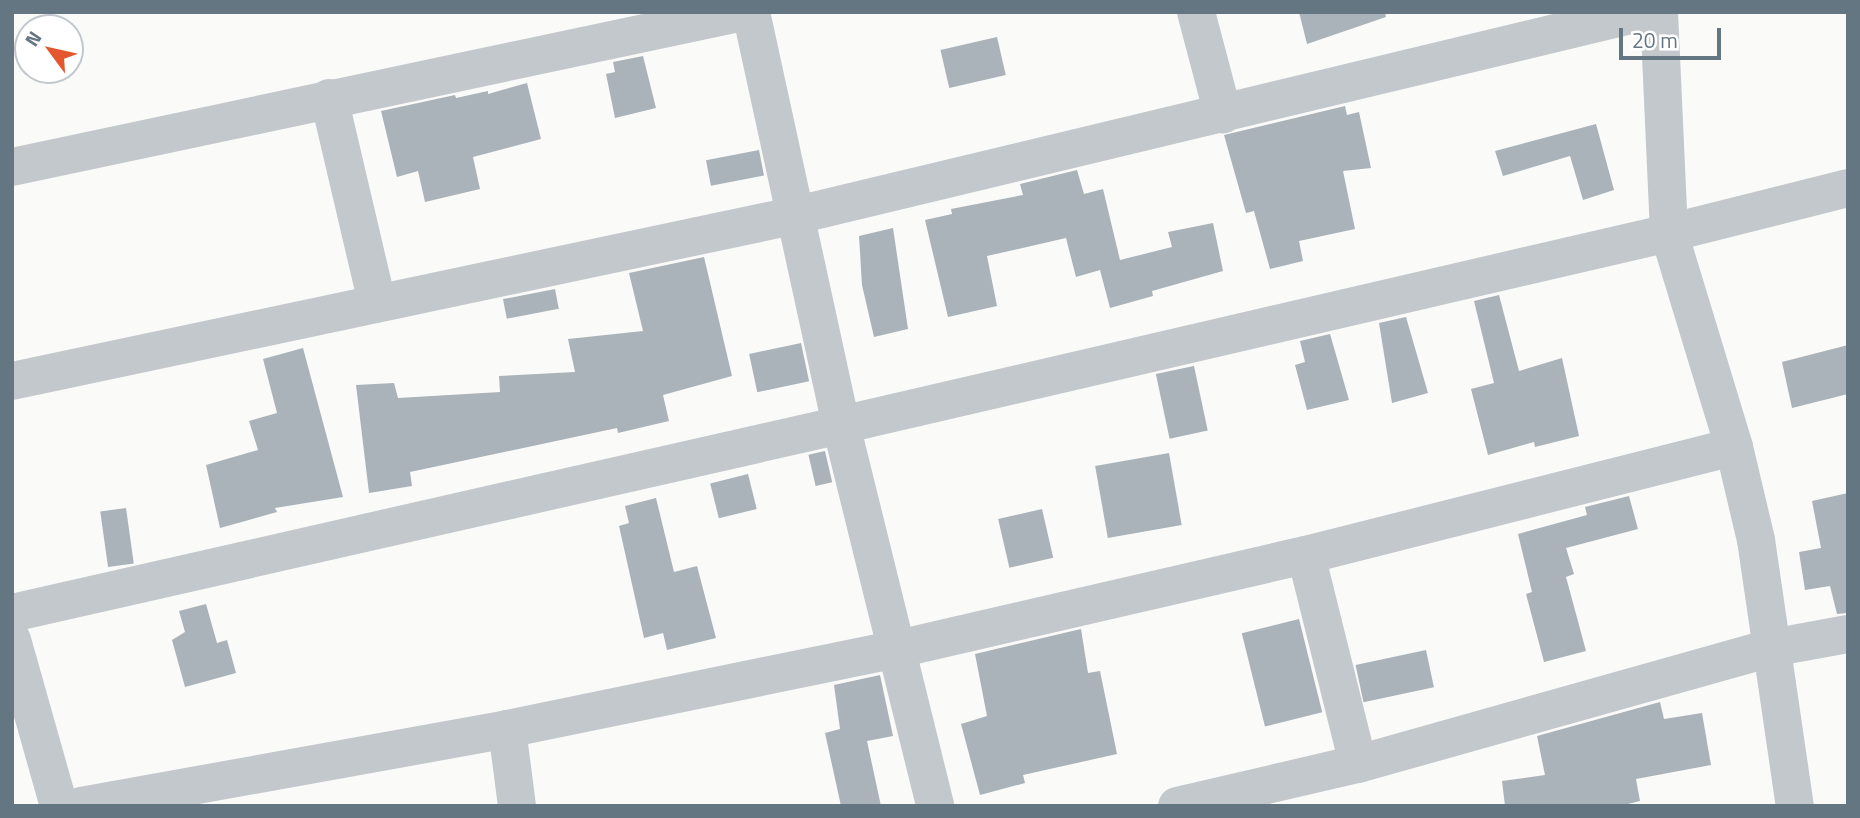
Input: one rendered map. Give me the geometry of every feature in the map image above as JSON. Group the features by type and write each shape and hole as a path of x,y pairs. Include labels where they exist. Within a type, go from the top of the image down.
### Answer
{"street":[{"path":"12,167 744,12"},
{"path":"751,12 841,425 935,806"},
{"path":"1196,12 1223,114"},
{"path":"12,381 797,215 1643,12"},
{"path":"1658,12 1669,233 1734,447 1756,540 1794,806"},
{"path":"329,98 377,303"},
{"path":"12,613 841,425 1669,233 1848,188"},
{"path":"81,806 507,729 898,649 1306,555 1734,447"},
{"path":"1306,555 1358,764"},
{"path":"1177,806 1358,764 1771,648 1848,634"},
{"path":"12,640 59,806"},
{"path":"507,729 517,806"}],"building":[{"path":"1299,12 1385,12 1386,17 1307,44"},
{"path":"997,37 1006,75 949,88 940,50"},
{"path":"643,56 656,108 615,118 606,74 615,72 613,62"},
{"path":"527,83 541,139 473,157 480,189 425,202 418,171 397,177 381,111 455,95 456,98 488,91 488,94"},
{"path":"1345,106 1347,115 1359,112 1371,168 1343,171 1355,229 1299,241 1303,261 1270,269 1254,211 1246,213 1224,135"},
{"path":"1596,124 1614,190 1583,200 1570,156 1503,176 1495,151"},
{"path":"759,150 764,176 711,186 706,160"},
{"path":"1077,170 1084,194 1103,189 1120,260 1172,247 1168,232 1213,223 1223,271 1152,291 1153,296 1110,308 1100,270 1076,277 1066,238 987,256 997,306 948,317 925,220 952,214 951,209 1023,195 1020,184"},
{"path":"893,228 908,329 874,337 862,285 859,236"},
{"path":"704,257 732,376 663,395 669,421 618,433 617,428 410,472 412,486 369,493 356,385 394,383 398,398 500,392 499,376 575,372 568,339 643,331 629,273"},
{"path":"555,289 559,309 507,319 503,299"},
{"path":"1499,295 1519,371 1562,358 1579,436 1535,447 1534,442 1488,455 1471,389 1494,383 1474,301"},
{"path":"1406,317 1428,393 1392,403 1379,323"},
{"path":"1330,334 1349,400 1307,410 1295,365 1305,362 1300,341"},
{"path":"801,343 809,381 757,392 749,354"},
{"path":"1848,345 1848,394 1792,408 1782,362"},
{"path":"303,348 343,497 275,508 277,512 220,528 206,465 258,450 249,421 277,413 263,359"},
{"path":"1194,366 1208,431 1170,439 1156,374"},
{"path":"825,451 832,482 816,486 808,455"},
{"path":"1169,453 1182,525 1108,538 1095,466"},
{"path":"748,474 757,509 719,518 710,483"},
{"path":"1848,493 1848,613 1837,614 1830,586 1805,590 1799,552 1821,548 1812,501"},
{"path":"1629,496 1638,529 1566,548 1574,574 1566,577 1586,651 1544,662 1526,594 1532,592 1518,534 1587,515 1585,507"},
{"path":"656,498 674,572 697,566 716,638 667,650 663,633 644,638 619,526 629,523 625,506"},
{"path":"126,508 134,563 108,567 100,512"},
{"path":"1042,509 1053,558 1009,568 998,519"},
{"path":"206,604 217,643 227,640 236,673 185,687 172,640 185,632 179,611"},
{"path":"1299,619 1322,712 1265,726 1242,633"},
{"path":"1081,629 1088,673 1100,671 1117,754 1023,775 1025,783 980,795 961,724 987,716 975,654"},
{"path":"1426,650 1434,687 1363,702 1356,665"},
{"path":"880,675 893,736 867,741 881,806 841,806 825,733 840,729 834,685"},
{"path":"1660,702 1664,719 1702,713 1711,765 1636,779 1640,801 1620,806 1505,806 1502,781 1545,775 1537,736"}]}
